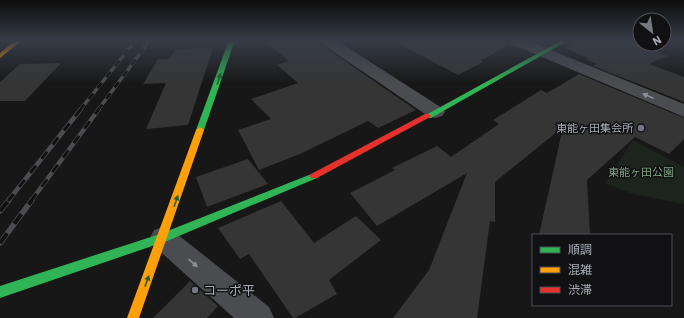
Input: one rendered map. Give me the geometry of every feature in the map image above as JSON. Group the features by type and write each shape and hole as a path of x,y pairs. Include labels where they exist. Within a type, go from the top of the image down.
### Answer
{"main road":[{"path":"133,318 163,238 227,55"},
{"path":"0,292 163,238 306,180 435,112 538,55"}],"street":[{"path":"348,55 435,112"},
{"path":"550,55 684,111"},
{"path":"163,238 258,318"}],"green space":[{"name":"東能ヶ田公園","path":"633,140 684,167 684,204 633,194 605,183"}],"building":[{"path":"172,55 211,55 188,125 146,129 166,83 143,84 158,59 169,59"},
{"path":"281,55 336,55 416,110 378,128 368,121 300,154 259,170 238,130 271,119 251,99 298,83 277,65 289,61"},
{"path":"420,55 491,55 481,61 483,62 458,75"},
{"path":"581,55 667,56 649,64 684,77 684,102 593,66 597,64 586,59 588,58"},
{"path":"61,63 25,101 0,101 0,82 20,64"},
{"path":"579,74 684,118 684,139 669,154 635,137 587,180 590,234 539,234 563,127 495,182 495,222 490,221 477,318 393,318 429,270 467,173 377,226 350,193 395,170 392,168 437,146 451,157 499,124 493,120 541,90 547,93"},
{"path":"248,159 268,184 207,207 196,177"},
{"path":"281,201 314,243 356,216 381,240 329,280 337,294 295,318 293,318 249,254 240,259 218,228"},
{"name":"コーポ平","path":"190,281 218,306 207,318 153,318"}],"railway":[{"path":"80,110 124,55"},
{"path":"98,110 139,55"},
{"path":"8,201 81,109"},
{"path":"31,201 99,109"},
{"path":"0,211 9,200"},
{"path":"0,243 32,200"}],"traffic: fast":[{"path":"200,130 227,55"},
{"path":"428,116 539,55"},
{"path":"0,292 163,238 314,176"}],"traffic: slow":[{"path":"133,318 200,130"}],"traffic: jam":[{"path":"314,176 428,116"}],"place":[{"name":"東能ヶ田集会所","path":"641,128"},
{"name":"コーポ平","path":"195,290"}]}
